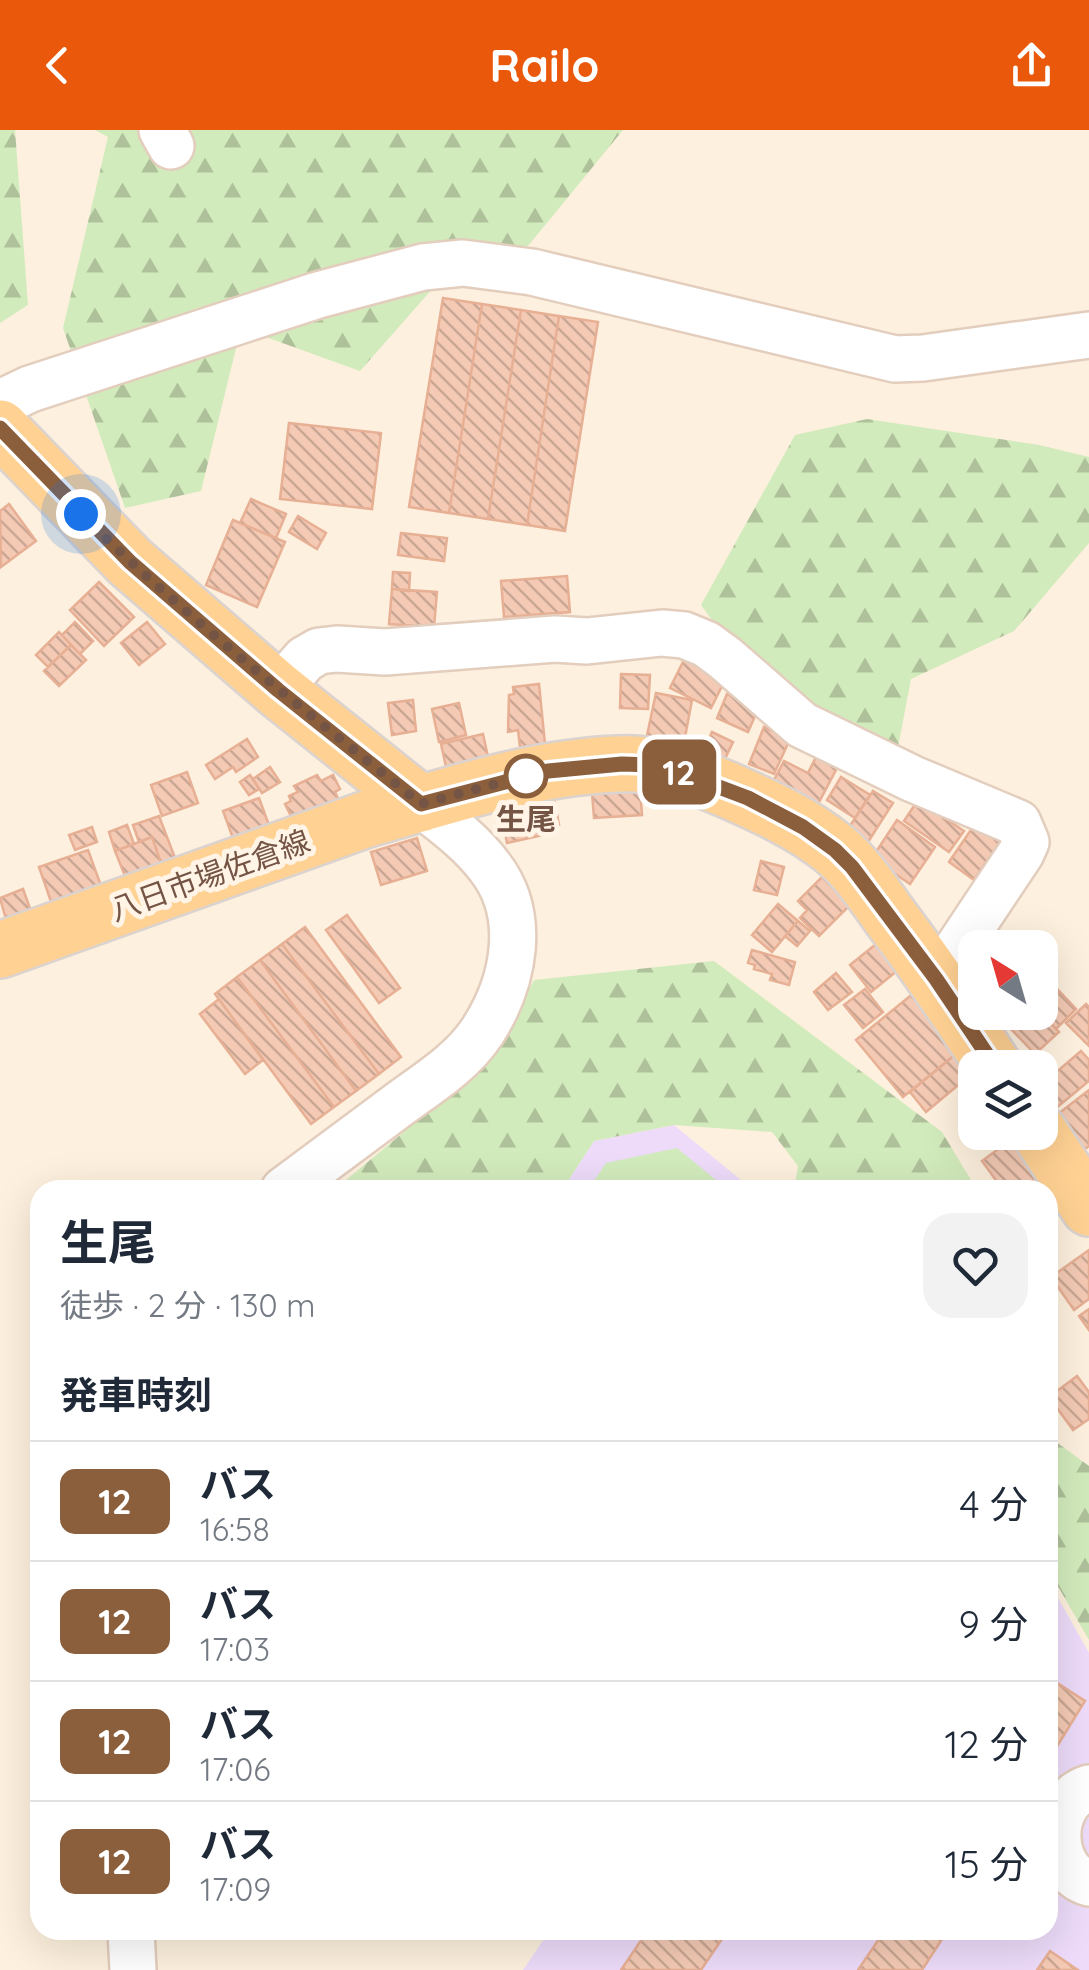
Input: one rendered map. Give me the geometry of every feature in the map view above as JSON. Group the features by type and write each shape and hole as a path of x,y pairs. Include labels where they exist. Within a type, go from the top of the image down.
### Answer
{"main road":[{"path":"0,428 130,562 278,690 421,804"},
{"name":"八日市場佐倉線","path":"0,950 421,804 548,771 652,765 712,783 803,827 835,850 863,880 984,1050"},
{"path":"1051,1150 1089,1208"}],"street":[{"path":"0,403 30,389 318,295 423,267 464,263 532,272 896,359 1089,335"},
{"path":"278,690 306,659 337,649 385,652 662,633 684,635 706,644 802,725 1018,824 1026,842 1021,853 936,979"},
{"path":"297,1180 453,1064 481,1033 510,968 514,939 502,886 469,842 421,804"},
{"path":"1058,1822 1067,1802 1089,1788"},
{"path":"1058,1836 1062,1857 1077,1879 1089,1883"},
{"path":"132,1940 133,1970"}],"shaded area":[{"path":"674,1125 741,1180 569,1180 594,1141"},
{"path":"1058,1598 1089,1653 1089,1970 523,1970 543,1940 1058,1940"}],"green space":[{"path":"0,130 15,130 28,305 0,323"},
{"path":"95,130 623,130 528,246 470,246 360,371 241,328 201,491 125,508 63,328 108,137"},
{"path":"867,419 1039,445 1089,457 1089,543 1014,631 911,679 895,763 762,689 701,605 795,435"},
{"path":"714,961 942,1132 971,1180 796,1180 798,1166 772,1132 674,1125 594,1141 569,1180 346,1180 494,1057 534,980"},
{"path":"677,1148 716,1180 595,1180 606,1163"},
{"path":"1058,1443 1089,1466 1089,1640 1058,1586"}],"building":[{"path":"443,298 482,304 449,513 409,507"},
{"path":"482,304 521,310 488,519 449,513"},
{"path":"521,310 559,316 527,525 488,519"},
{"path":"559,316 598,322 565,531 527,525"},
{"path":"289,423 381,433 372,509 280,499"},
{"path":"251,499 286,514 276,538 240,523"},
{"path":"9,504 36,541 1,567 0,511"},
{"path":"298,516 326,533 317,549 289,532"},
{"path":"233,520 285,542 257,607 206,585"},
{"path":"401,533 447,538 444,561 398,555"},
{"path":"393,572 410,573 409,591 392,589"},
{"path":"567,576 570,612 504,617 501,581"},
{"path":"99,582 134,617 104,646 70,610"},
{"path":"392,589 437,592 434,627 389,624"},
{"path":"75,622 93,641 80,654 62,635"},
{"path":"147,622 165,644 139,665 121,643"},
{"path":"59,632 71,645 48,667 36,655"},
{"path":"71,645 86,660 59,686 44,671"},
{"path":"684,660 725,680 711,708 670,688"},
{"path":"621,674 650,675 648,709 620,708"},
{"path":"539,684 545,744 520,747 518,730 508,732 509,695 514,694 513,687"},
{"path":"656,693 692,700 682,753 645,745"},
{"path":"727,694 759,707 748,732 717,718"},
{"path":"413,700 416,731 392,735 388,703"},
{"path":"459,703 466,735 439,742 432,709"},
{"path":"764,727 790,739 774,774 749,764"},
{"path":"712,732 733,742 722,765 702,755"},
{"path":"483,734 490,766 448,776 441,744"},
{"path":"247,739 258,757 236,772 233,767 215,779 206,765"},
{"path":"816,757 837,768 817,806 772,784 784,761 808,773"},
{"path":"270,767 280,782 262,793 253,779"},
{"path":"187,772 198,803 162,816 151,785"},
{"path":"250,775 259,789 249,795 240,782"},
{"path":"317,775 321,781 333,775 340,789 335,792 340,803 295,824 285,804 291,801 289,796 298,792 294,786"},
{"path":"639,776 642,815 594,818 591,780"},
{"path":"841,777 870,795 855,818 827,800"},
{"path":"873,791 893,803 868,842 848,829"},
{"path":"539,792 547,834 534,837 525,794"},
{"path":"553,792 559,825 546,828 539,794"},
{"path":"525,794 534,837 507,843 499,800"},
{"path":"259,798 270,828 234,841 223,811"},
{"path":"918,800 964,831 949,852 904,821"},
{"path":"159,816 175,858 161,863 152,837 139,842 133,825"},
{"path":"897,820 935,847 910,884 872,858"},
{"path":"975,824 1000,842 974,880 949,862"},
{"path":"127,825 134,844 115,851 109,832"},
{"path":"92,827 97,842 75,850 69,835"},
{"path":"152,837 161,863 125,876 115,851"},
{"path":"417,838 427,871 381,885 371,852"},
{"path":"88,850 104,894 55,913 39,867"},
{"path":"761,861 784,867 777,895 754,890"},
{"path":"824,875 852,903 819,936 800,918 807,910 798,901"},
{"path":"23,889 37,928 11,937 0,898"},
{"path":"778,904 798,921 772,952 752,935"},
{"path":"347,915 400,988 379,1003 326,930"},
{"path":"798,921 810,931 797,946 785,936"},
{"path":"305,927 401,1057 379,1074 282,944"},
{"path":"881,940 903,966 871,992 850,965"},
{"path":"282,944 379,1074 356,1091 260,960"},
{"path":"752,950 795,962 789,985 770,980 772,974 754,969 755,965 748,963"},
{"path":"260,960 356,1091 334,1107 237,977"},
{"path":"836,973 852,992 828,1010 814,992"},
{"path":"237,977 334,1107 311,1124 215,994"},
{"path":"865,989 883,1012 863,1028 844,1005"},
{"path":"1058,990 1076,1009 1058,1027"},
{"path":"915,992 962,1049 903,1097 856,1040"},
{"path":"219,999 263,1060 245,1074 200,1014"},
{"path":"1086,1004 1089,1007 1089,1046 1066,1023"},
{"path":"1012,1030 1059,1032 1039,1050 1031,1050"},
{"path":"1081,1051 1089,1060 1089,1081 1058,1107 1058,1071"},
{"path":"958,1052 958,1085 926,1112 910,1092"},
{"path":"1089,1090 1089,1146 1085,1149 1058,1114"},
{"path":"997,1150 1026,1150 1043,1173 1034,1180 996,1180 982,1161"},
{"path":"1089,1250 1089,1299 1074,1310 1058,1287 1058,1272"},
{"path":"1089,1309 1089,1330 1079,1316"},
{"path":"1077,1376 1089,1392 1089,1419 1073,1430 1058,1409 1058,1390"},
{"path":"1058,1683 1085,1701 1058,1745"},
{"path":"641,1940 721,1940 701,1970 621,1970"},
{"path":"878,1940 942,1940 922,1970 858,1970"},
{"path":"1050,1951 1078,1970 1037,1970"}],"bus line":[{"name":"12","path":"0,428 130,562 278,690 421,804 548,771 622,764 652,765 679,772 748,798 803,827 852,867 984,1050"}],"place":[{"name":"生尾","path":"526,776"}],"route":[{"path":"81,514 130,562 278,690 421,804 526,776"}]}
